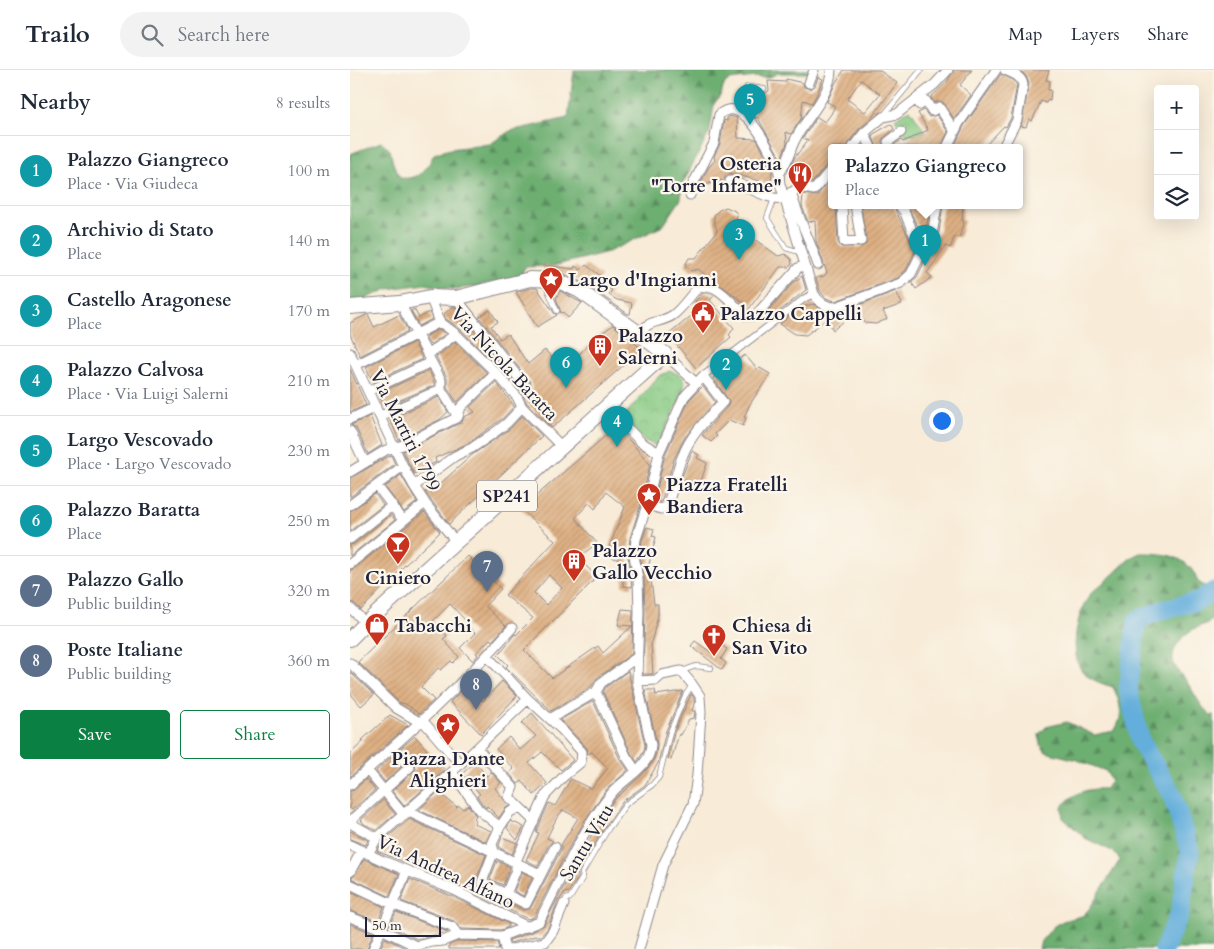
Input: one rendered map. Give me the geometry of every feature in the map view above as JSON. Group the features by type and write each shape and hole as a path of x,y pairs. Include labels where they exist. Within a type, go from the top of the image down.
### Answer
{"main road":[{"path":"350,307 400,303 430,298 456,298 530,279 544,278 556,280 580,292 665,354"},
{"name":"SP241","path":"350,639 665,354"}],"street":[{"path":"808,82 814,70"},
{"path":"779,173 786,166 795,140 828,86 831,70"},
{"path":"855,144 864,133 883,117 897,114 935,84 948,70"},
{"path":"948,144 954,130 996,70"},
{"path":"1005,70 1023,80 1024,85 1017,120 1005,144"},
{"path":"916,100 920,105 926,101 932,110 939,107 954,130"},
{"path":"690,195 692,184 714,142 719,115 722,112 733,110 743,113 763,138 779,173 780,184 788,195 806,230 818,265"},
{"path":"888,142 902,132"},
{"path":"864,133 870,144"},
{"path":"730,181 740,183 774,199 788,195 800,187 814,190 828,173"},
{"path":"788,195 800,252 814,294 823,304 836,307 901,283 911,274 933,229 936,209"},
{"path":"842,209 844,242 861,241 856,209"},
{"path":"902,209 918,244 923,250"},
{"path":"640,334 649,324 670,318 700,286 705,285 710,285 717,289 746,316 755,316 798,268 804,265"},
{"path":"350,928 352,918 381,929 414,947 432,942 444,945 458,934 502,936 539,922 565,868 598,813 612,792 636,771 650,755 651,745 637,681 636,658 639,612 638,579 634,548 647,503 658,453 677,410 696,379 745,346 805,298 814,294"},
{"name":"Via Nicola Baratta","path":"430,298 440,322 456,334 496,373 517,397 522,406 562,447"},
{"path":"456,298 526,387"},
{"path":"400,303 441,380 441,389 458,416"},
{"path":"356,365 440,322"},
{"path":"369,392 429,358 456,334"},
{"name":"Via Martiri 1799","path":"350,353 414,486 456,542"},
{"path":"647,503 661,509 666,507 687,445 703,423 723,402 665,354"},
{"path":"350,472 394,446 403,444 458,416 461,407 496,373"},
{"path":"350,420 441,389"},
{"path":"414,486 455,456 472,448 494,433 522,406"},
{"path":"606,406 642,442 658,453"},
{"path":"350,431 365,463"},
{"path":"350,505 403,466"},
{"path":"377,486 403,520"},
{"path":"350,564 425,503"},
{"path":"350,539 393,505"},
{"path":"350,608 366,623"},
{"path":"350,786 422,722 512,628"},
{"path":"487,656 582,752 581,762 545,796 516,861 516,870 506,894"},
{"path":"550,719 596,692 601,683 636,658"},
{"path":"350,663 396,708 422,722 460,764"},
{"path":"637,681 656,680 662,675 681,671 700,696 701,713 693,804 663,865 639,949"},
{"path":"596,692 626,756 636,771"},
{"path":"350,872 377,838 452,772 528,699"},
{"path":"377,838 350,822 410,767 392,748"},
{"path":"477,748 513,787 509,797 533,820"},
{"path":"367,770 406,813 516,861 540,874"},
{"path":"452,772 479,810 500,827"},
{"path":"519,808 510,812 500,827 492,844 494,851 482,882 526,904 555,847"},
{"name":"Via Andrea Alfano","path":"350,845 454,890 528,927"},
{"path":"372,949 408,871"},
{"path":"350,884 392,904 452,927 458,934"},
{"path":"512,949 545,942 553,931 564,904"},
{"path":"502,936 505,949"}],"lane":[{"path":"883,117 921,70"},
{"path":"743,113 747,87 764,89"},
{"path":"774,199 767,218 786,248 800,252"},
{"path":"544,278 557,311"},
{"path":"681,671 696,666 711,668"},
{"name":"Santu Vitu","path":"564,904 583,877 582,873 603,837 626,804 659,777 670,732 692,684"}],"green space":[{"path":"574,70 812,70 810,73 778,73 768,78 756,77 729,80 725,83 720,96 714,104 710,131 682,185 681,199 663,226 608,252 553,266 525,267 521,276 473,287 452,289 425,284 388,289 362,300 350,301 350,154 381,142 390,150 393,163 400,178 417,176 422,173 434,154 450,149 490,144 510,131 568,118"},
{"path":"910,109 925,131 915,136 906,135 895,119"},
{"path":"670,371 684,379 683,392 657,446 645,441 622,418 659,376"},
{"path":"1140,553 1175,557 1189,566 1198,582 1214,591 1214,618 1186,634 1178,643 1173,657 1177,670 1201,705 1207,712 1214,715 1214,949 1039,949 1041,941 1054,926 1063,921 1082,916 1089,909 1120,860 1114,852 1085,838 1063,818 1062,807 1076,794 1093,789 1106,789 1111,780 1106,771 1077,760 1046,752 1040,744 1039,734 1046,727 1067,722 1094,735 1114,731 1120,714 1118,698 1113,687 1091,679 1080,667 1075,648 1077,626 1084,606 1095,589 1128,560"}],"building":[{"path":"844,70 879,70 897,83 870,120 859,129 848,144 828,144 828,163 812,183 802,181 788,171 795,157 808,140 803,138 817,117 825,122 831,114 835,106 827,102","holes":["861,80 880,94 865,112 847,99"]},
{"path":"954,70 972,70 960,85 971,95 954,119 944,103 939,101 934,103 931,97 947,82"},
{"path":"1020,70 1049,70 1046,80 1050,81 1048,90 1051,90 1050,101 1047,100 1046,103 1041,101 1032,121 1029,119 1026,127 1021,126 1029,84 1026,76"},
{"path":"1001,74 1013,80 1017,85 1011,118 1006,127 1004,126 987,144 955,144 964,126"},
{"path":"818,77 823,79 812,103 803,100 801,119 791,134 786,132 787,143 781,159 758,118 754,117 755,101 749,100 750,91 765,93 769,91 768,81 786,82 786,79 803,83 804,87 810,89 815,86"},
{"path":"924,110 929,117 937,115 948,132 942,144 895,144 928,130 918,113"},
{"path":"730,116 737,118 738,138 756,139 759,143 772,172 771,182 773,182 774,190 763,188 764,182 730,173 724,180 701,186 700,184 709,167 715,160 714,156 720,144 724,120 727,121 727,118"},
{"path":"891,124 894,129 882,139 883,144 876,144 872,135"},
{"path":"828,182 828,209 836,209 838,242 841,247 861,247 866,244 862,209 895,209 915,251 906,270 898,278 835,301 826,298 820,291 816,278 827,273 816,241 815,221 808,222 802,206 803,194 817,196"},
{"path":"726,207 737,214 736,226 778,256 785,254 791,259 792,264 789,267 780,267 748,310 743,305 744,303 725,288 698,269 691,271 685,265 689,258 696,258 717,231 714,215"},
{"path":"909,209 930,209 926,228 917,225"},
{"path":"942,209 963,209 962,220 964,221 959,238 955,236 950,248 946,246 927,273 932,277 916,289 911,282 917,277 939,232"},
{"path":"543,265 574,269 575,266 581,270 586,265 601,276 598,282 612,290 609,295 617,300 632,303 630,314 584,283 560,272 551,271 543,267"},
{"path":"802,276 806,290 767,321 762,317 794,282"},
{"path":"537,288 557,315 537,327 516,292"},
{"path":"560,291 582,303 568,318 563,312 561,313 556,298"},
{"path":"896,291 902,304 883,311 887,319 876,324 865,323 862,319 858,320 854,313 833,330 827,319 806,335 795,334 780,324 800,308 813,304 824,311 838,313"},
{"name":"Palazzo Cappelli","path":"703,293 714,296 710,300 734,328 729,335 731,337 696,368 668,335 701,308 695,301"},
{"path":"452,307 455,307 524,393 532,390 531,383 479,317 490,310 498,322 491,326 500,339 508,334 528,364 545,350 554,360 564,353 573,351 575,358 598,336 613,325 642,349 552,428 527,403 522,393 500,369 460,329 445,318 444,314"},
{"path":"414,309 419,318 429,312 432,319 419,326 411,311"},
{"path":"368,314 374,327 399,315 408,331 360,356 350,334 350,323"},
{"path":"439,329 445,334 430,345 425,337"},
{"path":"414,342 422,359 373,382 366,367"},
{"path":"455,342 487,373 457,402 447,387 447,377 436,357"},
{"path":"745,355 758,370 760,368 770,374 750,404 744,417 746,418 743,426 729,420 715,434 717,436 711,442 702,435 728,406 729,401 713,378"},
{"path":"350,369 366,405 350,412"},
{"path":"429,370 435,385 384,407 378,394"},
{"path":"496,382 514,406 503,418 469,443 435,458 436,462 414,474 403,451 462,422 464,417 475,412 470,407"},
{"path":"703,386 715,402 685,437 674,459 661,502 654,501 665,455 689,400"},
{"path":"439,397 448,412 439,420 399,440 390,419"},
{"path":"370,416 382,445 368,454 356,428 351,425"},
{"path":"522,416 542,436 449,524 425,492 429,490 430,493 472,455 511,428"},
{"path":"617,426 650,464 630,538 628,556 632,587 623,586 622,561 606,555 625,507 606,492 595,509 589,503 575,518 597,543 578,558 597,577 524,650 552,678 598,646 603,653 632,626 618,625 622,609 633,610 632,654 597,678 591,687 551,711 506,667 508,665 498,655 515,634 533,618 505,595 555,541 521,509","holes":["549,575 562,588 546,605 534,593"]},
{"path":"692,451 699,455 697,458 707,463 700,484 681,479"},
{"path":"391,455 395,464 350,497 350,478"},
{"path":"401,475 417,502 404,512 385,487"},
{"path":"375,494 383,505 350,531 350,511"},
{"path":"424,512 440,532 361,610 354,603 350,602 350,570 354,569"},
{"path":"391,515 395,520 350,556 350,545 354,544"},
{"path":"647,527 654,529 652,536 656,537 649,564 654,604 658,604 658,615 651,643 653,674 643,674 645,612 644,579 640,555 642,540"},
{"path":"468,556 501,589 485,606 506,626 492,641 490,639 476,653 478,655 473,661 460,648 475,633 466,625 468,623 450,604 433,621 447,636 443,639 459,657 441,670 438,668 421,687 434,700 419,714 406,704 400,703 358,662"},
{"name":"Chiesa di San Vito","path":"695,641 712,653 718,643 727,649 721,659 726,663 722,670 691,646"},
{"path":"628,671 645,745 644,751 637,762 603,692 606,687"},
{"path":"350,672 374,695 361,706 350,693"},
{"path":"502,681 517,696 481,734 450,702 467,685 483,701"},
{"path":"645,690 655,690 656,695 683,691 666,731 658,763 645,785 623,801 605,827 577,874 578,878 568,893 566,892 558,901 548,928 541,936 510,943 509,940 544,925 605,812 616,798 640,777 652,763 656,754 657,744"},
{"path":"691,694 694,698 692,711 695,711 694,718 689,719 681,735 679,734 671,760 668,759 674,733"},
{"path":"593,701 620,759 628,770 606,790 585,820 534,917 528,919 457,884 377,851 380,846 386,849 382,842 409,819 486,855 476,880 477,886 523,910 530,909 561,850 561,845 578,818 563,810 556,819 547,838 553,841 549,844 538,866 526,860 539,833 536,832 549,803 555,806 571,779 591,789 608,768 592,752 588,754 587,748 560,720"},
{"path":"532,713 573,760 561,770 542,752 529,763 547,783 534,795 522,781 518,784 509,773 514,769 496,749 509,737 520,750 536,736 522,723"},
{"path":"390,715 408,725 350,777 350,754 364,741 362,740"},
{"path":"415,736 445,770 404,806 392,791 416,769 415,763 401,748"},
{"path":"391,757 401,767 385,782 376,771"},
{"path":"475,762 487,776 491,772 501,783 495,788 509,806 499,818 487,806 486,808 484,806 477,796 480,794 462,774"},
{"path":"366,779 375,790 352,810 350,808 350,791 354,790"},
{"path":"438,792 457,807 458,805 463,809 468,805 476,816 474,824 491,831 486,842 419,810"},
{"path":"383,800 395,814 376,830 364,824 361,820"},
{"path":"511,821 524,827 517,840 507,828"},
{"path":"350,831 368,840 366,845 350,839"},
{"path":"502,837 517,843 512,854 500,848 499,845"},
{"path":"364,859 399,874 389,896 351,878 355,875"},
{"path":"497,861 510,867 503,885 490,879"},
{"path":"522,872 533,877 523,896 514,891"},
{"path":"410,879 509,924 508,927 501,930 461,929 454,921 401,901"},
{"path":"350,891 384,907 378,921 350,911"},
{"path":"396,912 448,932 417,939 390,926"},
{"path":"350,924 373,933 367,949 350,949"},
{"path":"385,938 405,948 405,949 380,949"},
{"path":"459,941 497,942 499,949 449,949 449,945"}],"waterway":[{"path":"1164,949 1180,912 1190,852 1172,794 1141,743 1128,689 1137,620 1162,610 1198,601 1214,591"}],"place":[{"name":"Largo Vescovado","path":"750,125"},
{"name":"Osteria \"Torre Infame\"","path":"800,195"},
{"name":"Castello Aragonese","path":"739,260"},
{"name":"Palazzo Giangreco","path":"925,266"},
{"name":"Largo d'Ingianni","path":"551,300"},
{"name":"Palazzo Cappelli","path":"703,334"},
{"name":"Palazzo Salerni","path":"600,367"},
{"name":"Palazzo Baratta","path":"566,388"},
{"name":"Archivio di Stato","path":"726,390"},
{"name":"Palazzo Calvosa","path":"617,447"},
{"name":"Piazza Fratelli Bandiera","path":"649,516"},
{"name":"Ciniero","path":"398,565"},
{"name":"Palazzo Gallo Vecchio","path":"574,582"},
{"name":"Palazzo Gallo","path":"487,592"},
{"name":"Tabacchi","path":"377,646"},
{"name":"Chiesa di San Vito","path":"714,657"},
{"name":"Poste Italiane","path":"476,710"},
{"name":"Piazza Dante Alighieri","path":"448,746"}]}
